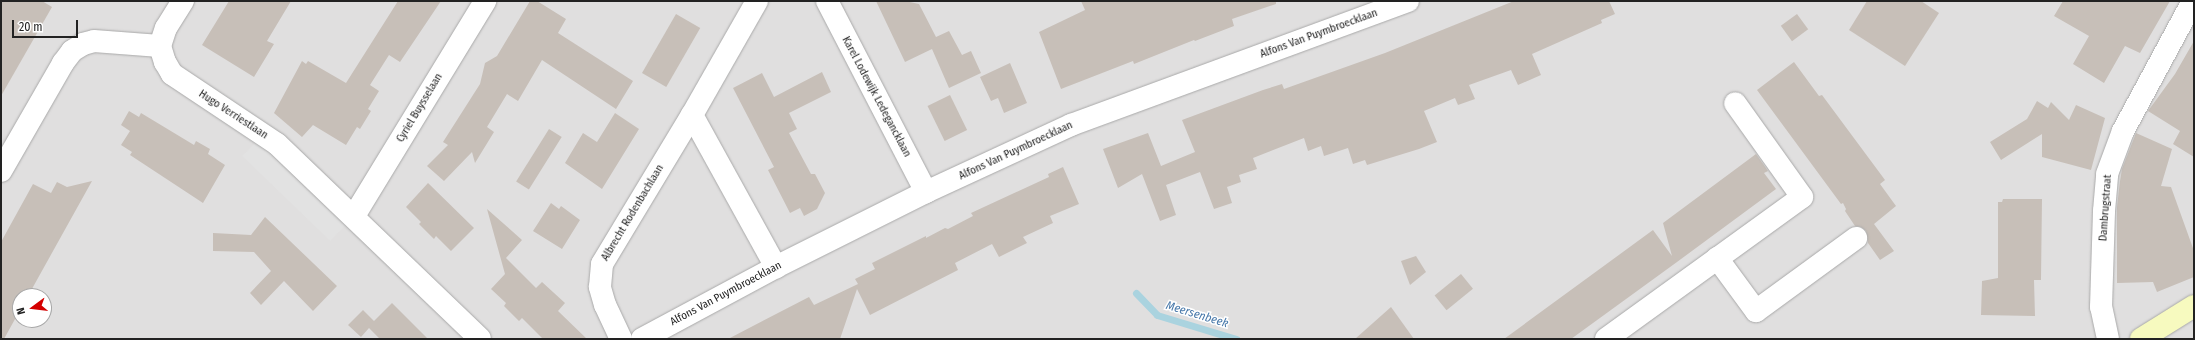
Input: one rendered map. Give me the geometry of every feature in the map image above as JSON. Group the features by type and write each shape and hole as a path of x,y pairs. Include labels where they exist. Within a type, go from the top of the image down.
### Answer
{"main road":[{"path":"2140,339 2194,306"}],"street":[{"path":"1,171 63,63 72,51 83,44 94,41 160,46 166,28 183,1"},
{"name":"Cyriel Buysselaan","path":"354,216 485,1"},
{"name":"Albrecht Rodenbachlaan","path":"621,339 605,305 600,287 602,264 692,116 757,1"},
{"name":"Karel Lodewijk Ledegancklaan","path":"827,1 926,192"},
{"name":"Alfons Van Puymbroecklaan","path":"642,339 776,267 926,192 1071,125 1408,1"},
{"name":"Dambrugstraat","path":"2108,339 2101,307 2104,211 2107,174 2123,131 2193,1"},
{"name":"Hugo Verriestlaan","path":"160,46 165,62 172,74 277,144 354,216 480,339"},
{"path":"1608,339 1802,197 1735,103"},
{"path":"692,116 776,267"},
{"path":"1717,258 1756,311 1856,238"}],"shaded area":[{"path":"1,1 2194,1 2194,339 1,339"},
{"path":"257,141 345,226 330,241 242,156"}],"building":[{"path":"1,1 42,1 52,7 1,96"},
{"path":"229,1 291,1 267,41 274,44 254,77 202,45"},
{"path":"398,1 441,1 400,62 389,55 370,85 379,91 368,109 371,111 360,129 357,127 346,145 313,125 302,137 274,113 302,61 306,64 308,61 346,83"},
{"path":"530,1 537,1 566,19 558,33 633,81 616,109 542,60 518,101 507,94 487,127 494,132 475,163 472,152 444,181 427,166 448,145 443,142 480,84 485,63 497,56"},
{"path":"876,1 905,1 919,4 936,37 949,31 962,55 971,51 981,73 949,88 932,49 905,62"},
{"path":"1081,1 1276,1 1276,4 1232,19 1234,26 1134,64 1133,61 1061,89 1039,32 1085,10"},
{"path":"1514,1 1609,1 1615,14 1601,20 1602,23 1532,54 1541,75 1518,85 1511,70 1469,85 1475,99 1458,105 1455,98 1424,111 1437,142 1419,149 1367,165 1365,160 1353,164 1348,148 1324,156 1321,146 1308,151 1304,138 1253,158 1257,169 1239,175 1241,182 1227,187 1232,203 1214,209 1200,172 1166,185 1176,215 1160,221 1142,174 1118,188 1103,149 1148,133 1161,166 1195,152 1182,120 1263,90 1282,84 1284,89 1385,53"},
{"path":"1867,1 1921,1 1939,13 1905,66 1849,30"},
{"path":"2063,1 2170,1 2140,53 2125,46 2104,83 2073,64 2089,36 2054,16"},
{"path":"676,14 700,28 666,87 642,73"},
{"path":"1797,14 1808,29 1792,41 1781,26"},
{"path":"2194,41 2194,157 2173,144 2180,131 2148,111 2175,74"},
{"path":"1794,62 1819,96 1822,95 1885,180 1880,184 1896,206 1874,224 1894,251 1880,260 1868,243 1866,231 1861,227 1855,226 1845,211 1846,209 1843,203 1841,204 1757,90"},
{"path":"1010,63 1027,103 1004,113 998,98 991,101 980,77"},
{"path":"822,72 831,92 789,113 797,129 789,133 811,174 815,174 825,193 817,209 804,216 800,208 790,213 768,170 774,167 733,88 762,73 774,97"},
{"path":"950,95 967,130 945,141 928,106"},
{"path":"2037,101 2048,108 2051,102 2069,120 2076,105 2105,118 2091,170 2042,157 2042,134 2001,160 1990,142 2027,119"},
{"path":"129,111 139,117 141,113 194,145 196,141 210,149 208,154 225,165 203,203 130,155 132,152 121,145 130,131 121,125"},
{"path":"615,113 639,129 602,189 565,163 583,133 597,142"},
{"path":"549,129 562,137 529,190 516,182"},
{"path":"2136,133 2172,149 2161,186 2171,187 2194,251 2194,277 2157,292 2153,282 2117,283 2117,207 2120,181 2122,169"},
{"path":"1756,154 1768,171 1764,173 1776,189 1677,262 1571,339 1504,339 1653,230 1672,256 1663,223"},
{"path":"1063,167 1079,204 1050,216 1053,223 1023,237 1027,243 999,257 992,244 955,263 958,270 870,315 857,289 840,339 728,339 809,297 814,305 858,284 855,279 875,269 872,263 926,236 926,238 945,228 948,229 973,216 971,213 1049,177 1048,174"},
{"path":"92,181 32,288 12,288 12,324 4,339 1,339 1,242 33,184 51,193 57,182 67,187"},
{"path":"428,183 474,228 451,251 436,236 434,239 419,224 421,222 406,207"},
{"path":"2003,199 2042,199 2041,280 2034,280 2035,316 1981,315 1982,281 1998,278 1998,202 2002,202"},
{"path":"551,203 559,209 561,206 580,220 562,249 533,231"},
{"path":"487,209 522,240 506,258 536,288 542,282 565,303 558,311 587,339 543,339 522,318 519,321 504,306 506,303 491,289 505,274"},
{"path":"265,217 337,286 313,311 284,281 261,305 250,293 271,271 254,252 213,251 213,233 251,235"},
{"path":"1416,256 1426,272 1410,285 1401,261"},
{"path":"1461,274 1473,289 1447,310 1435,295"},
{"path":"392,303 428,339 380,339 369,328 361,337 348,325 363,310 374,321"},
{"path":"1391,307 1414,339 1355,339"}],"waterway":[{"name":"Meersenbeek","path":"1136,293 1157,315 1236,339"}]}
